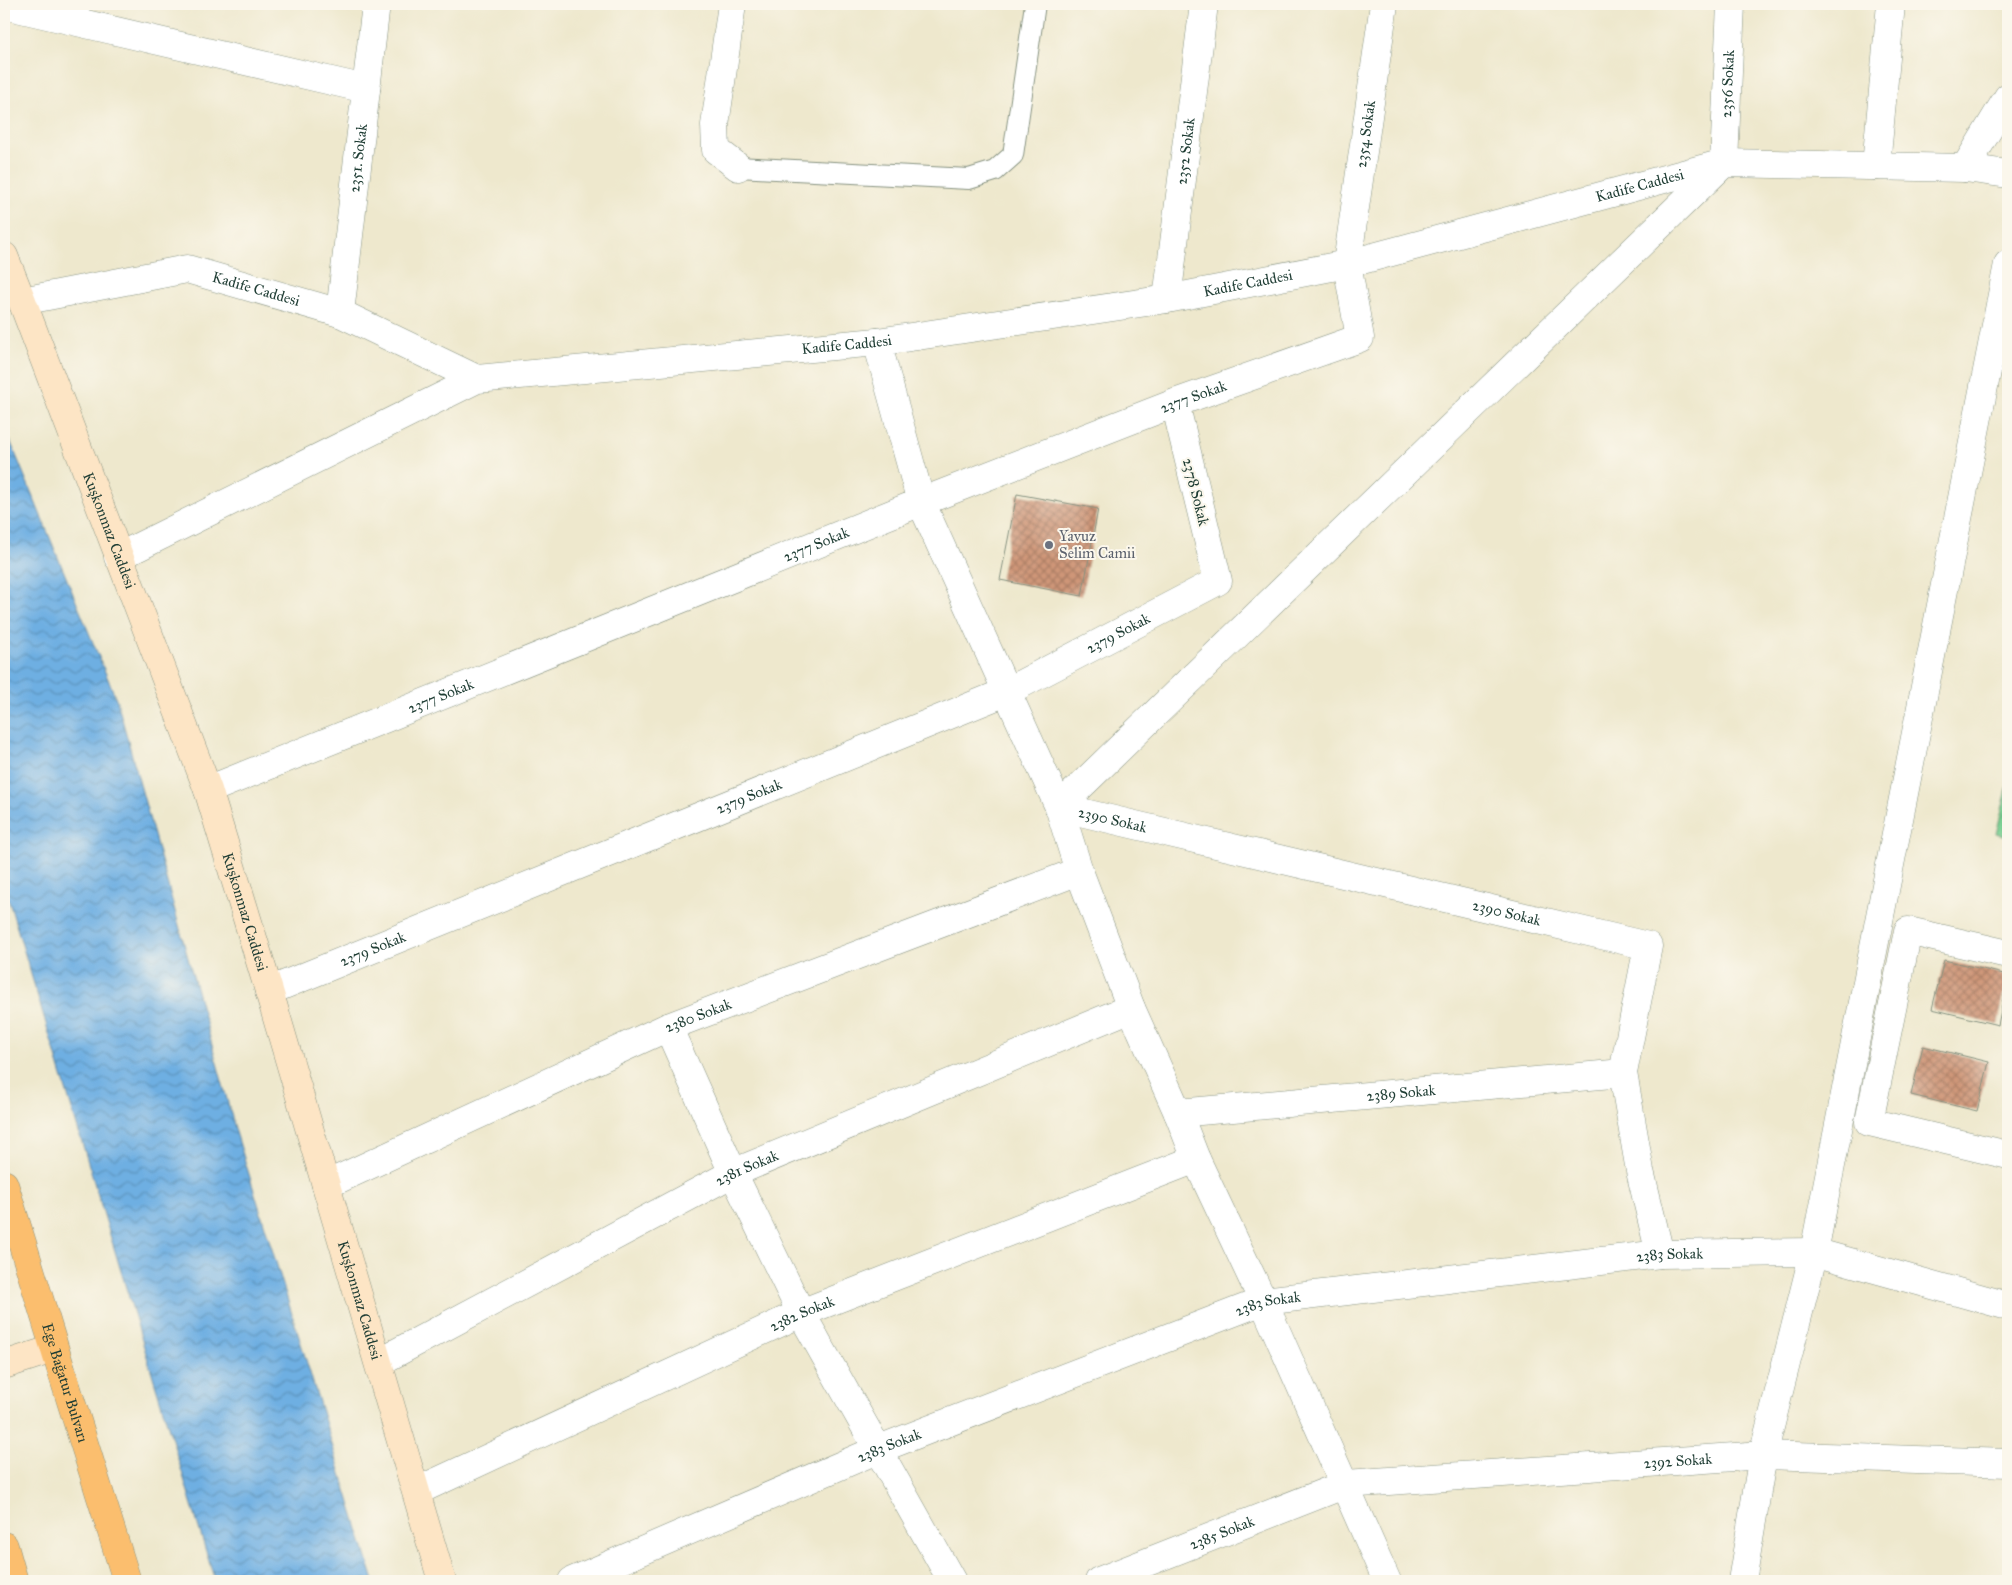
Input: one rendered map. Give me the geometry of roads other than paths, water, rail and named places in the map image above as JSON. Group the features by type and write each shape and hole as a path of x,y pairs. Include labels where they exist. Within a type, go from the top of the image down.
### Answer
{"main road":[{"name":"Ege Bağatur Bulvarı","path":"4,1184 127,1581"},
{"path":"4,1546 14,1581"}],"street":[{"name":"2351. Sokak","path":"340,313 376,4"},
{"path":"732,4 715,125 715,141 716,150 738,167"},
{"name":"2352 Sokak","path":"1167,298 1204,4"},
{"name":"2354 Sokak","path":"1347,264 1384,4"},
{"name":"2356 Sokak","path":"1724,164 1731,4"},
{"path":"1876,166 1891,4"},
{"path":"4,5 366,89"},
{"path":"1965,168 2008,98"},
{"path":"1059,807 1724,164"},
{"name":"Kadife Caddesi","path":"118,557 477,379 877,342 1167,298 1347,264 1724,164 1965,168 2008,174"},
{"name":"Kuşkonmaz Caddesi","path":"4,256 208,790 379,1362 442,1581"},
{"name":"2377 Sokak","path":"208,790 921,502 1175,403 1360,338 1347,264"},
{"path":"1742,1581 1763,1455 1814,1252 2008,264"},
{"name":"Kadife Caddesi","path":"22,301 187,269 340,313 477,379"},
{"path":"877,342 921,502 1059,807 1079,871 1131,1008 1178,1113 1196,1159 1346,1484 1387,1581"},
{"name":"2378 Sokak","path":"1175,403 1218,581"},
{"name":"2379 Sokak","path":"269,991 1006,692 1218,581"},
{"name":"2390 Sokak","path":"1059,807 1648,946 1624,1073 1640,1171 1660,1254"},
{"name":"2380 Sokak","path":"326,1185 668,1027 1079,871"},
{"path":"2008,954 1908,931 1869,1122 2008,1156"},
{"name":"2381 Sokak","path":"379,1362 733,1173 1131,1008"},
{"path":"668,1027 733,1173 800,1313 879,1449 952,1581"},
{"name":"2389 Sokak","path":"1178,1113 1624,1073"},
{"name":"2382 Sokak","path":"417,1491 800,1313 1196,1159"},
{"name":"2383 Sokak","path":"572,1581 879,1449 1263,1301 1660,1254 1814,1252 2008,1306"},
{"path":"4,1365 54,1349"},
{"name":"2392 Sokak","path":"1346,1484 1763,1455 2008,1462"},
{"name":"2385 Sokak","path":"1099,1581 1346,1484"}],"lane":[{"path":"738,167 969,179 995,171 1013,155 1035,4"}],"water":[{"path":"4,426 117,701 236,1132 374,1581 215,1581 4,885"}],"place":[{"name":"Yavuz Selim Camii","path":"1049,545"}]}
